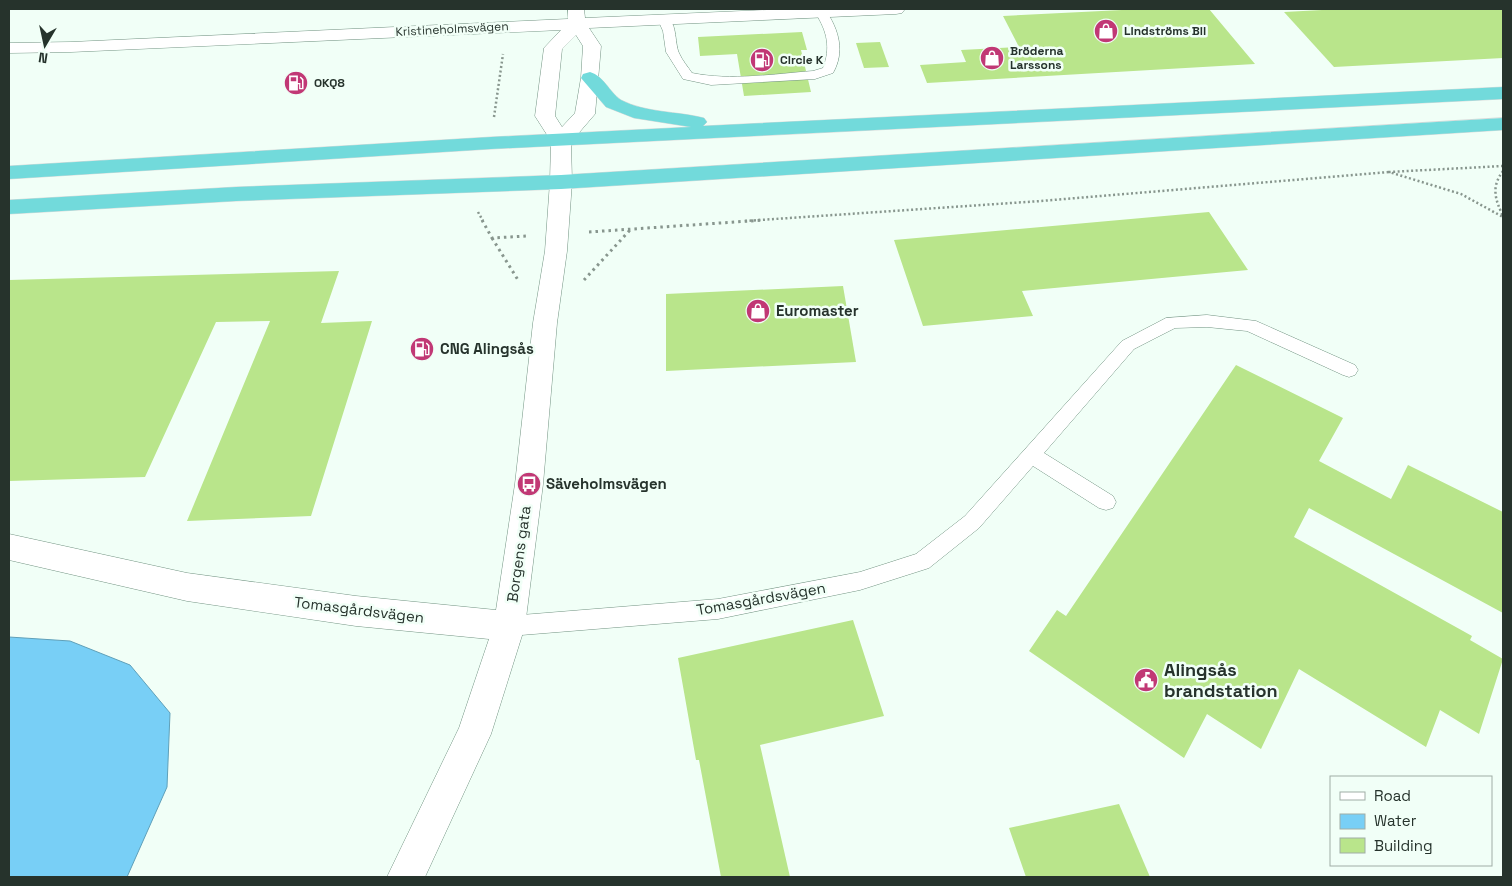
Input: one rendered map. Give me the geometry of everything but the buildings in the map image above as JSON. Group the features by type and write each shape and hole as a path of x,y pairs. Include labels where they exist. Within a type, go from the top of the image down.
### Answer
{"highway":[{"path":"590,78 612,103 634,112 748,131"},
{"path":"9,173 491,143 1503,93"},
{"path":"9,207 236,194 561,182 1503,124"}],"street":[{"name":"Kristineholmsvägen","path":"9,48 81,47 576,16 664,20 896,9"},
{"path":"576,16 592,46 590,78 585,114 560,141 545,116 553,48 576,16"},
{"name":"Borgens gata","path":"406,877 474,734 509,626 529,484 545,323 556,250 561,182 560,141"},
{"name":"Tomasgårdsvägen","path":"9,547 187,587 356,611 509,626"}],"lane":[{"path":"664,20 669,31 672,52 688,76 711,81 815,75 828,70 834,57 835,43 827,20 822,14"},
{"name":"Tomasgårdsvägen","path":"509,626 718,610 860,580 922,561 972,522 1128,345 1172,322 1207,321 1250,325 1349,370"},
{"path":"1030,455 1106,502"}],"path":[{"path":"556,234 1031,202 1389,172 1503,166"},
{"path":"1503,171 1496,180 1493,193 1503,217"},
{"path":"1389,172 1461,194 1503,217"},
{"path":"545,323 630,230"}],"water":[{"path":"9,637 70,641 130,665 170,713 167,787 127,877 9,877"}],"place":[{"name":"Lindströms Bil","path":"1106,31"},
{"name":"Bröderna Larssons","path":"992,58"},
{"name":"Circle K","path":"762,60"},
{"name":"OKQ8","path":"296,83"},
{"name":"Euromaster","path":"758,311"},
{"name":"CNG Alingsås","path":"422,349"},
{"name":"Säveholmsvägen","path":"529,484"},
{"name":"Alingsås brandstation","path":"1146,680"}]}
